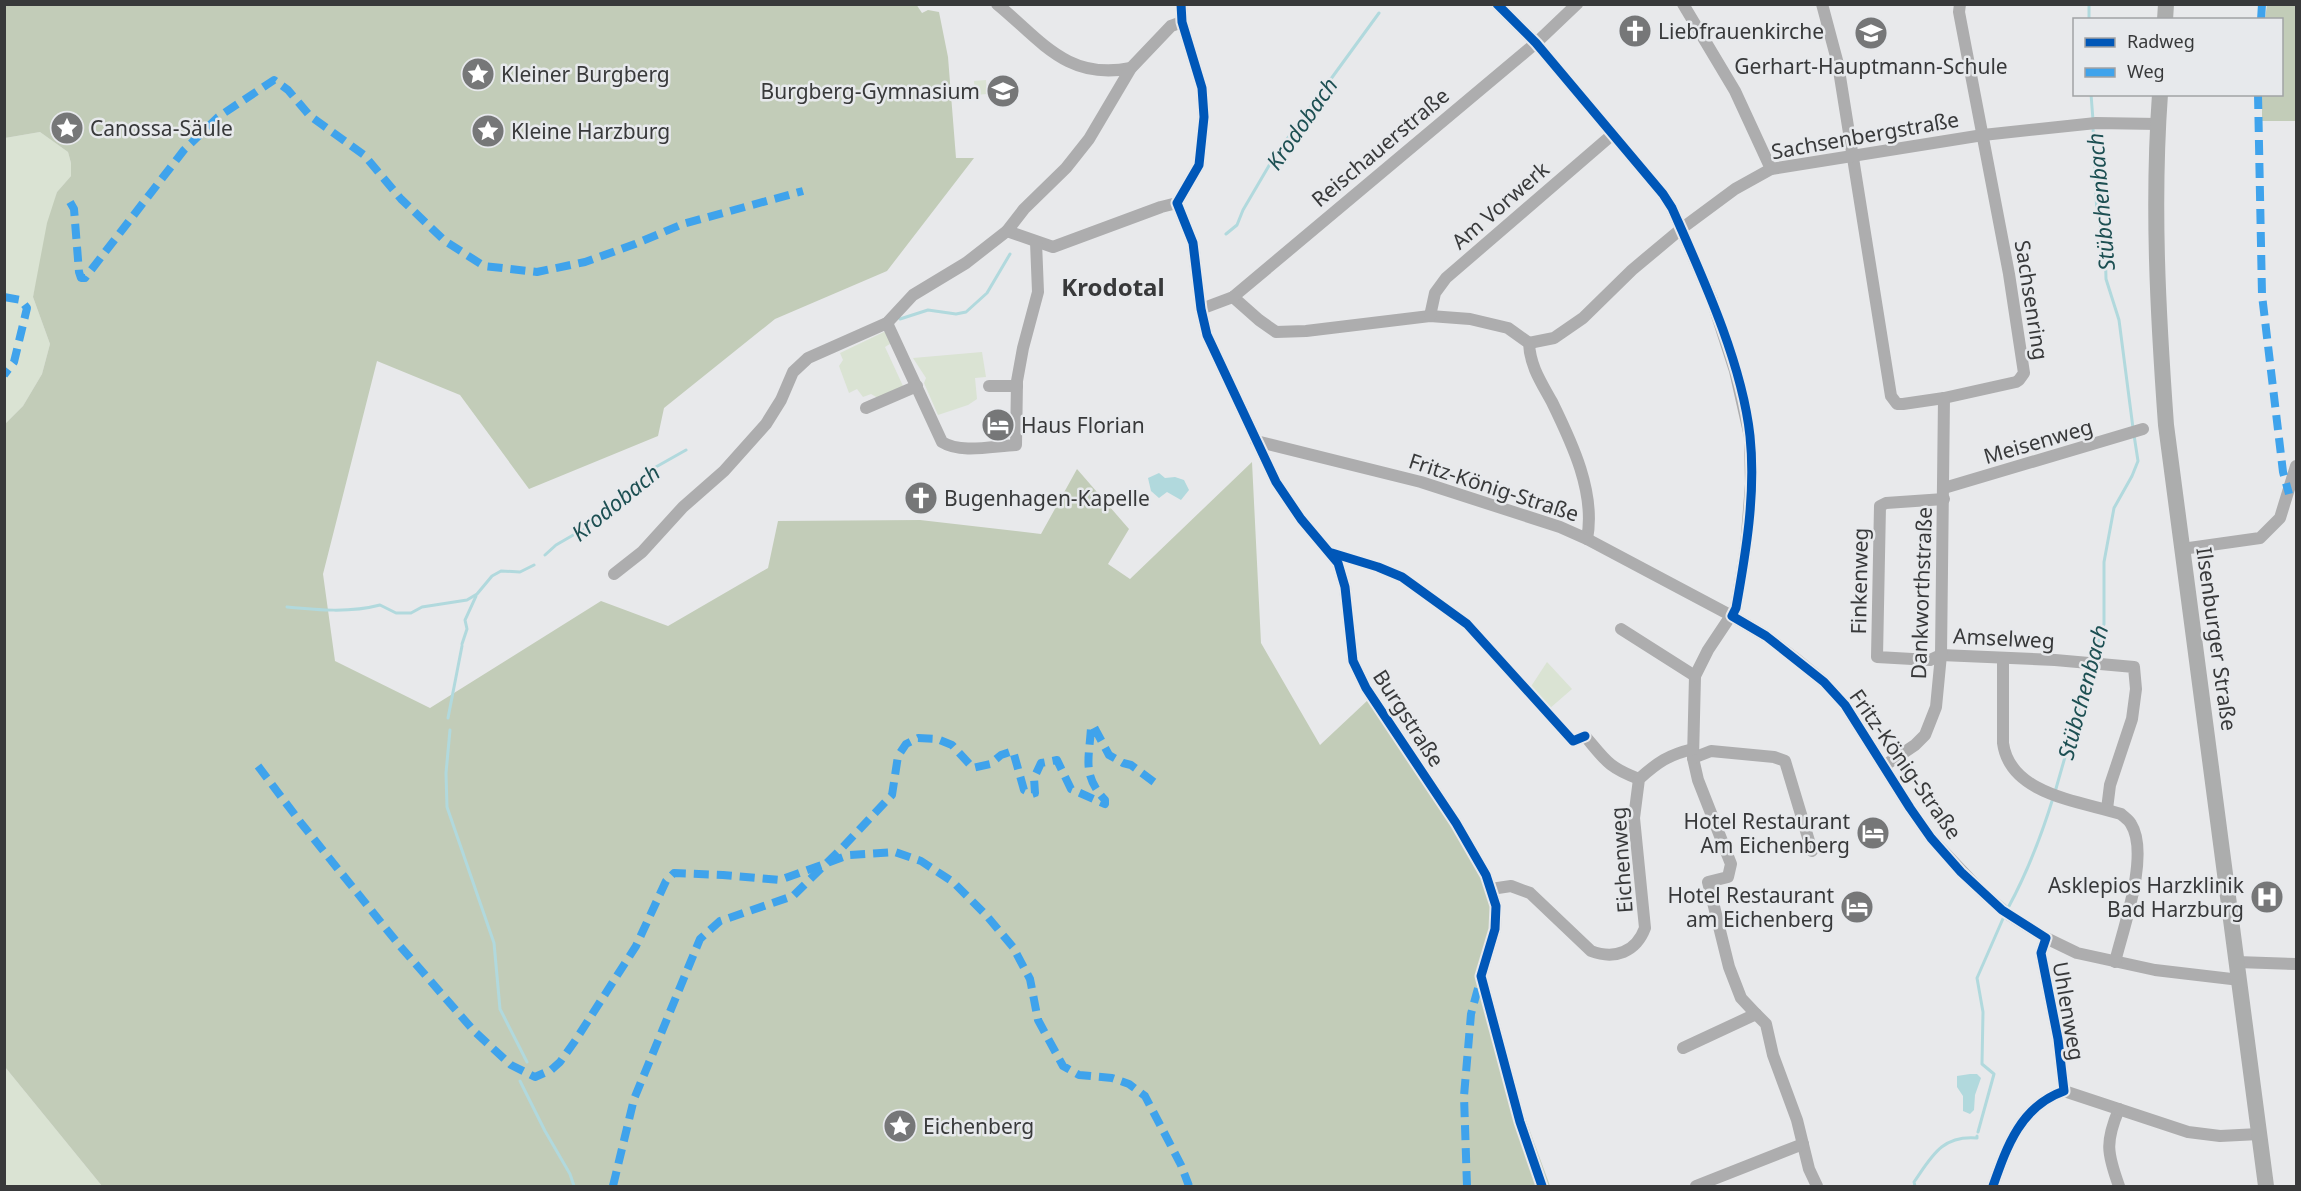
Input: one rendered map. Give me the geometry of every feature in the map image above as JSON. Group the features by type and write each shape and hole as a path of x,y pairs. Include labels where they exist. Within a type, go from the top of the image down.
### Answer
{"main road":[{"name":"Ilsenburger Straße","path":"2160,96 2155,188 2158,328 2166,425 2266,1186"}],"street":[{"path":"997,4 1050,51 1069,63 1083,68 1105,71 1131,68"},
{"path":"1007,231 1053,247 1177,203 1199,165 1204,117 1202,88 1182,22 1181,4"},
{"path":"1497,4 1536,43 1663,194 1712,300 1736,372 1750,437 1751,484 1746,547 1736,608 1708,650 1695,676 1693,754 1698,780 1731,864 1728,876 1708,882 1729,967 1741,998 1766,1024 1773,1055 1797,1120 1809,1168 1817,1186"},
{"name":"Reischauerstraße","path":"1201,309 1233,297 1536,43 1577,4"},
{"path":"1683,4 1735,92 1771,168"},
{"path":"1822,4 1838,64 1853,154"},
{"path":"1960,4 1959,12 1983,135"},
{"path":"614,574 642,552 683,507 724,471 766,424 781,400 793,372 808,358 887,323 913,295 966,263 1007,231 1024,209 1066,168 1089,140 1131,68 1171,26 1182,22"},
{"name":"Sachsenbergstraße","path":"1529,343 1554,338 1584,318 1632,270 1681,229 1735,189 1771,168 1983,135 2093,123 2158,124"},
{"name":"Am Vorwerk","path":"1430,316 1434,293 1446,278 1613,134"},
{"name":"Sachsenring","path":"1853,154 1891,396 1897,404 1944,398 2016,382 2024,373 2009,274 1983,135"},
{"name":"Burgstraße","path":"1177,203 1193,243 1201,309 1207,335 1276,482 1301,519 1332,553 1338,563 1345,587 1353,661 1366,688 1456,823 1486,875 1496,906 1495,929 1481,976 1520,1122 1542,1186"},
{"path":"887,323 942,442 952,448 961,449 1016,445 1017,386 1023,348 1038,292 1036,242"},
{"path":"1233,297 1259,321 1276,332 1306,331 1430,316 1470,319 1508,328 1529,343 1530,359 1563,424 1580,467 1588,502 1590,524 1587,539"},
{"path":"866,408 917,386"},
{"path":"989,386 1017,386"},
{"name":"Dankworthstraße","path":"1884,766 1915,745 1925,735 1936,707 1941,655 1944,398"},
{"name":"Meisenweg","path":"1944,494 2137,431"},
{"name":"Fritz-König-Straße","path":"1256,441 1421,482 1560,527 1732,616 1766,636 1824,682 1845,705 1931,838 1961,872 2006,913 2046,938 2077,953 2155,970 2240,980"},
{"path":"2182,549 2260,538 2280,518 2296,466"},
{"name":"Finkenweg","path":"1941,655 1930,660 1877,657 1879,512 1880,506 1887,503 1944,494"},
{"path":"1621,629 1695,676"},
{"name":"Amselweg","path":"1941,655 2092,662 2134,667 2136,689 2132,719 2110,785 2107,809"},
{"path":"2003,658 2005,755 2014,769 2023,778 2054,795 2107,809 2121,814 2131,822 2138,848 2137,869 2115,962"},
{"name":"Eichenweg","path":"1585,736 1608,764 1616,770 1639,779"},
{"name":"Eichenweg","path":"1491,889 1511,886 1530,893 1591,951 1602,955 1614,955 1635,946 1645,928 1634,818 1639,779 1657,762 1671,754 1711,752 1774,757 1785,761 1812,851"},
{"name":"Uhlenweg","path":"2046,938 2041,953 2058,1039 2064,1091"},
{"path":"2237,962 2296,964"},
{"path":"1683,1048 1756,1014"},
{"path":"1993,1186 2008,1147 2022,1123 2038,1104 2064,1091 2188,1132 2220,1136 2259,1134"},
{"path":"2119,1109 2110,1131 2109,1145 2111,1162 2119,1186"},
{"path":"1696,1186 1803,1144"}],"green space":[{"path":"916,4 922,13 928,10 939,12 948,57 956,158 974,158 887,271 775,319 664,408 658,436 529,489 460,395 377,361 323,574 335,661 430,708 601,601 668,626 768,568 778,521 920,520 1041,534 1077,469 1129,529 1108,564 1130,579 1252,462 1261,643 1320,745 1368,700 1480,869 1490,901 1491,928 1477,971 1489,1019 1550,1186 102,1186 5,1067 5,424 23,406 42,374 50,344 33,297 47,223 57,192 71,176 71,163 68,152 40,132 5,138 5,5"},
{"path":"2267,5 2296,5 2296,121 2262,121 2262,96 2283,96 2283,18 2265,18"},
{"path":"986,80 987,94 975,95 974,81"},
{"path":"40,132 68,152 71,176 57,192 33,297 50,344 42,374 23,406 5,424 5,138"},
{"path":"888,330 893,342 885,347 903,386 878,398 871,394 863,397 857,389 849,393 839,366 843,360 840,353"},
{"path":"982,352 986,377 975,378 977,399 968,405 938,415 924,383 926,378 913,358"},
{"path":"1547,662 1572,689 1549,709 1530,688"},
{"path":"5,1067 102,1186 5,1186"}],"water":[{"path":"1159,473 1165,478 1175,477 1184,480 1189,490 1181,500 1167,492 1159,498 1151,491 1148,478"},
{"path":"1977,1074 1981,1078 1975,1095 1974,1110 1970,1114 1963,1111 1963,1096 1957,1087 1957,1076"}],"waterway":[{"name":"Stübchenbach","path":"2089,4 2089,18"},
{"name":"Krodobach","path":"1226,234 1237,225 1243,210 1274,157 1379,13"},
{"name":"Stübchenbach","path":"2091,96 2093,120"},
{"name":"Stübchenbach","path":"2093,127 2097,215 2105,239 2106,279 2119,320 2133,428"},
{"name":"Krodobach","path":"900,319 928,310 956,314 966,312 987,293 1010,254"},
{"name":"Stübchenbach","path":"2093,659 2104,624 2104,562 2114,508 2138,461 2134,435"},
{"name":"Krodobach","path":"545,555 556,545 594,523 647,472 686,450"},
{"name":"Krodobach","path":"287,607 346,610 380,605 396,613 411,613 422,607 467,600 477,594 492,576 501,571 520,572 534,565"},
{"path":"462,644 467,629 465,620 476,596"},
{"path":"448,718 462,646"},
{"name":"Stübchenbach","path":"2055,792 2091,666"},
{"path":"450,730 446,773 447,807 494,943 500,1009 527,1062"},
{"name":"Stübchenbach","path":"2008,908 2033,855 2053,798"},
{"name":"Stübchenbach","path":"1978,1132 1994,1074 1982,1064 1983,1012 1977,978 2005,914"},
{"path":"520,1081 570,1174 574,1186"},
{"name":"Stübchenbach","path":"1915,1186 1914,1182 1939,1149 1955,1140 1977,1138 1977,1136"}],"marked path":[{"path":"2261,18 2262,4"},
{"path":"70,202 74,209 79,272 81,278 85,278 184,150 218,117 274,80 288,90 310,116 364,155 401,199 445,241 484,266 537,272 585,262 683,224 803,191"},
{"path":"2258,96 2262,295 2283,472 2289,494"},
{"path":"4,297 21,300 27,308 14,362 4,375"},
{"path":"613,1186 634,1099 700,939 720,921 793,896 892,795 898,756 906,744 918,738 937,739 952,745 973,768 990,764 1001,755 1013,751 1024,790 1032,794 1035,793 1034,778 1041,763 1057,760 1071,789 1105,804 1105,800 1090,775 1088,758 1093,725 1109,755 1131,765 1158,785"},
{"path":"258,766 400,946 474,1031 511,1065 535,1077 551,1070 560,1062 575,1041 636,946 666,881 674,873 780,880 849,855 895,852 921,861 953,882 986,915 1013,947 1030,979 1038,1020 1063,1066 1079,1075 1112,1078 1129,1084 1145,1096 1181,1165 1189,1186"},
{"path":"1467,1186 1464,1096 1471,1014 1480,981"}],"cycle path":[{"path":"1181,4 1182,22 1202,88 1204,117 1199,165 1177,203 1193,243 1201,309 1207,335 1276,482 1301,519 1338,563 1345,587 1353,661 1366,688 1456,823 1486,875 1496,906 1495,929 1481,976 1520,1122 1542,1186"},
{"path":"1497,4 1536,43 1663,194 1672,208 1719,320 1730,349 1746,408 1752,457 1751,501 1746,544 1736,608 1732,616 1766,636 1824,682 1845,705 1931,838 1961,872 2002,910 2046,938 2041,953 2058,1039 2064,1091 2049,1098 2026,1117 2010,1142 1993,1186"},
{"path":"1332,553 1402,577 1467,624 1573,741 1585,736"}],"place":[{"name":"Liebfrauenkirche","path":"1635,31"},
{"name":"Gerhart-Hauptmann-Schule","path":"1871,33"},
{"name":"Kleiner Burgberg","path":"478,74"},
{"name":"Burgberg-Gymnasium","path":"1003,91"},
{"name":"Canossa-Säule","path":"67,128"},
{"name":"Kleine Harzburg","path":"488,131"},
{"name":"Haus Florian","path":"998,425"},
{"name":"Bugenhagen-Kapelle","path":"921,498"},
{"name":"Hotel Restaurant Am Eichenberg","path":"1873,833"},
{"name":"Asklepios Harzklinik Bad Harzburg","path":"2267,897"},
{"name":"Hotel Restaurant am Eichenberg","path":"1857,907"},
{"name":"Eichenberg","path":"900,1126"}],"district":[{"name":"Krodotal","path":"1113,286"}]}
